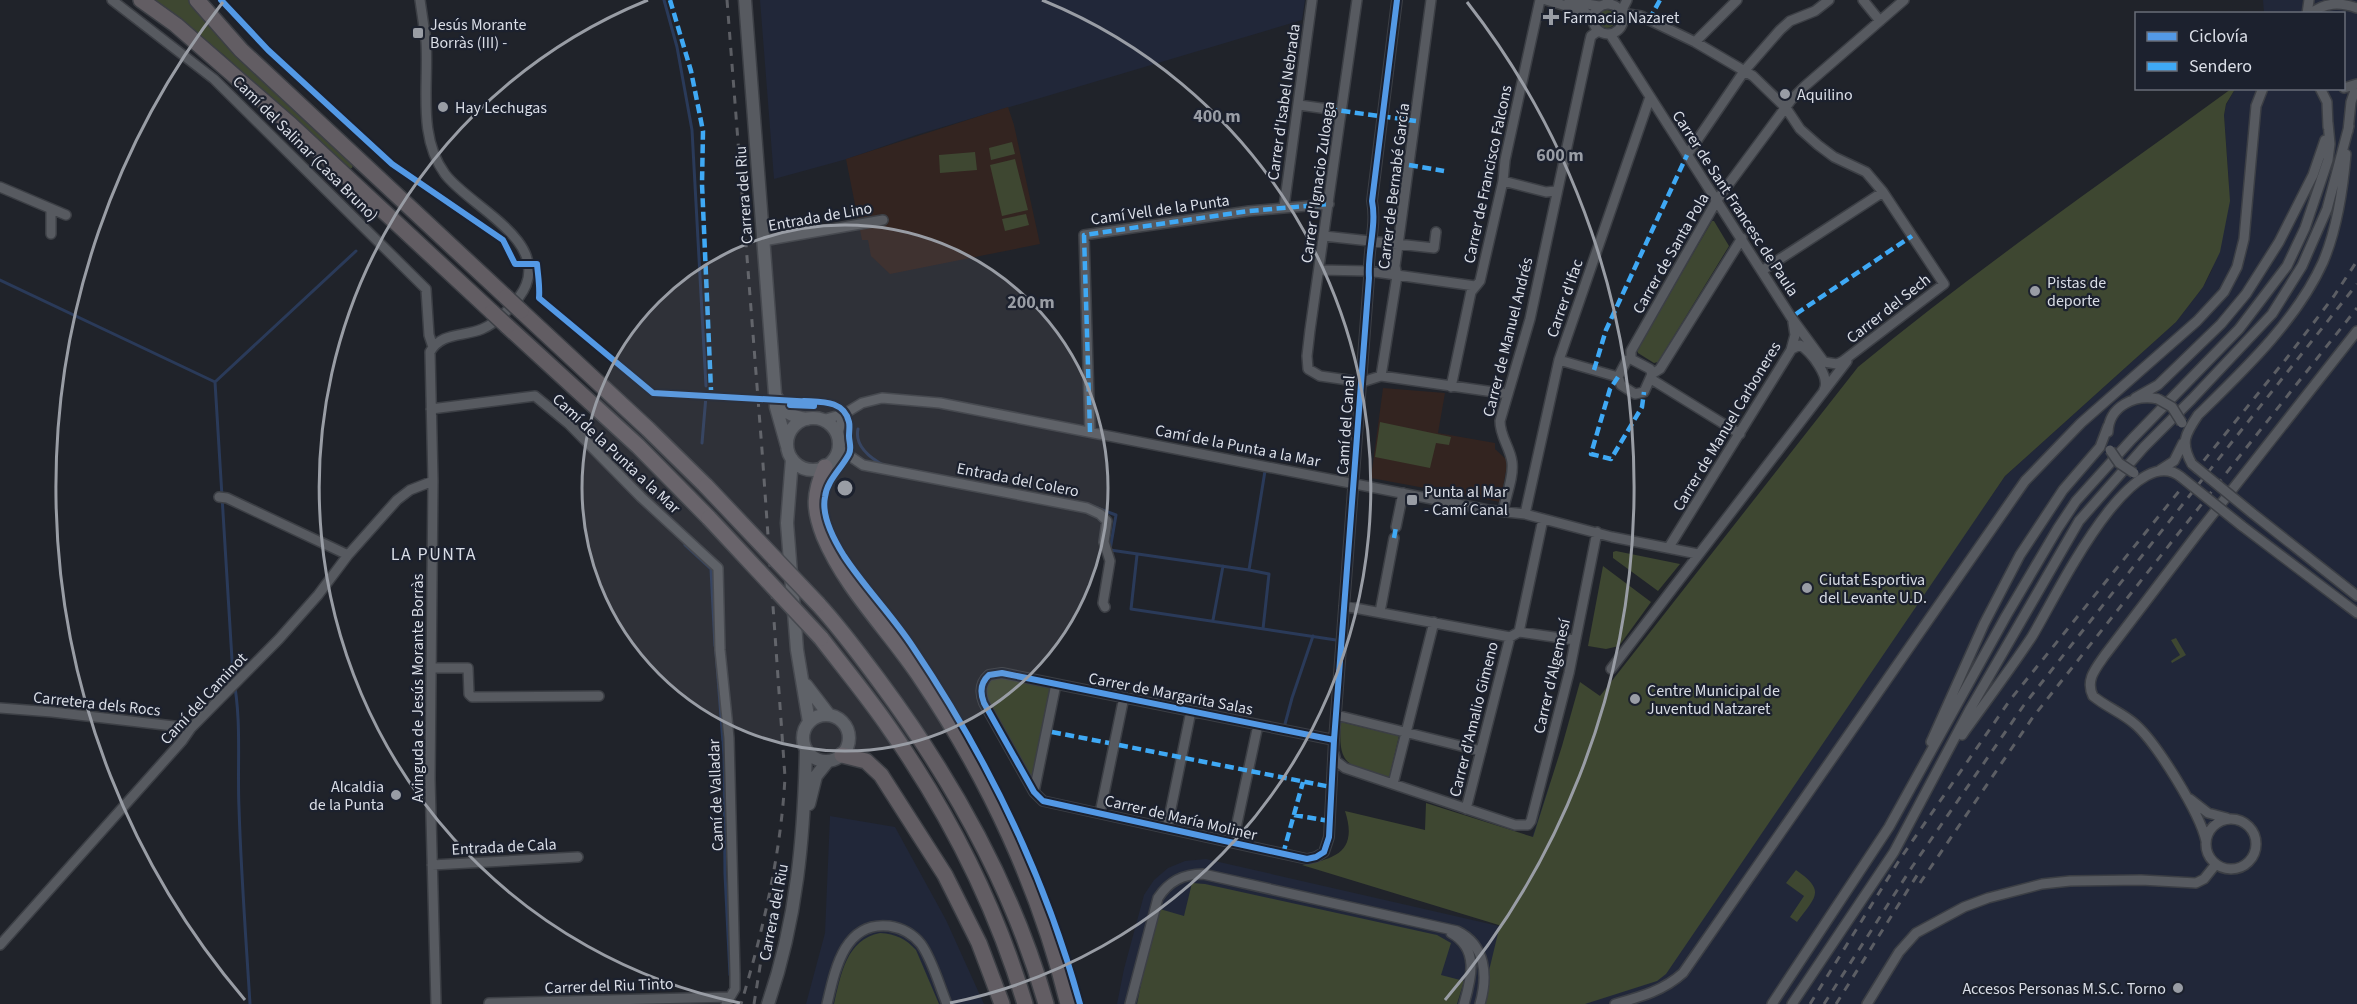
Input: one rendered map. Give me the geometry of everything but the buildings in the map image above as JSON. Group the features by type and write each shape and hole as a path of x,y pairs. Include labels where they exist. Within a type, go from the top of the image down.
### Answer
{"highway":[{"path":"139,0 176,25 291,125 638,446 821,638 890,728 934,797 965,856 997,926 1025,1004"},
{"path":"197,0 242,50 648,429 706,486 839,627 907,718 948,782 984,847 1014,915 1046,1004"},
{"path":"818,468 815,500 823,533 833,555 848,581 892,635 923,680 971,759 1009,836 1034,895 1059,969 1068,1004"},
{"path":"835,758 866,760 881,775 945,875 979,943 1002,1004"}],"street":[{"name":"Camí del Salinar (Casa Bruno)","path":"112,0 214,79 426,289 429,335 433,347"},
{"path":"420,0 426,41 427,126 432,152 446,175 466,197 514,234 524,249 528,264 526,284 509,308 493,324 480,330 440,339 433,347"},
{"name":"Carrera del Riu","path":"745,0 775,388 778,415 787,446"},
{"name":"Carrer d'Isabel Nebrada","path":"1284,207 1312,0"},
{"name":"Carrer d'Ignacio Zuloaga","path":"1357,0 1307,356 1308,369 1320,376 1362,382"},
{"name":"Camí del Canal","path":"1324,852 1329,837 1333,744 1355,484 1368,271 1374,212 1372,201 1396,0"},
{"name":"Carrer de Bernabé García","path":"1381,376 1397,276 1395,266 1431,0"},
{"name":"Carrer de Francisco Falcons","path":"1451,387 1469,299 1480,281 1503,181 1505,160 1540,0"},
{"path":"1546,0 1583,10 1592,17 1598,31 1610,34 1622,25 1621,13 1627,0"},
{"path":"1565,0 1599,6 1610,4 1621,13 1641,16 1695,42 1745,70 1786,108 1793,121 1818,145 1834,157 1866,172 1883,192 1763,270"},
{"path":"1695,42 1737,0"},
{"path":"1687,155 1745,70 1790,21 1815,11 1829,0"},
{"path":"1863,0 1880,21"},
{"name":"Carrer de Santa Pola","path":"1631,359 1631,351 1716,200 1804,86 1904,0"},
{"path":"2349,0 2357,8"},
{"path":"2311,12 2331,4 2345,4 2357,8"},
{"path":"1592,17 1599,6"},
{"name":"Carrer de Manuel Andrés","path":"1503,511 1513,465 1500,433 1500,421 1530,319 1591,36 1598,31"},
{"name":"Carrer de Sant Francesc de Paula","path":"1610,34 1791,317 1824,362 1837,364 1850,356"},
{"path":"1938,768 2031,636 2062,580 2096,527 2129,489 2174,462 2198,415 2274,337 2308,288 2323,263 2332,236 2349,126 2350,102 2357,84"},
{"path":"1615,1004 1656,991 1670,984 1683,973 2025,481 2081,423 2197,321 2224,292 2237,267 2244,239 2256,106 2262,90"},
{"path":"1773,1004 1911,790 2006,616 2076,501 2125,446 2239,329 2287,266 2305,228 2328,160 2330,144 2327,102 2321,90"},
{"name":"Carrer d'Ifac","path":"1525,514 1559,360 1650,97"},
{"path":"1299,105 1328,109"},
{"path":"1911,790 1954,688 2001,590 2045,515 2100,447 2113,414 2122,404 2158,385 2221,324 2246,294 2279,242 2313,175 2323,150 2328,123"},
{"path":"1792,1004 1894,852 1938,768 2079,521 2145,447 2272,314 2302,266 2317,235 2327,209 2349,126"},
{"path":"1503,181 1546,192 1556,191"},
{"path":"0,187 66,214"},
{"name":"Carrer del Sech","path":"1850,356 1944,284 1883,192"},
{"name":"Camí Vell de la Punta","path":"1090,432 1084,235 1284,207 1329,204"},
{"path":"51,208 51,234"},
{"name":"Entrada de Lino","path":"763,241 883,220"},
{"path":"1324,236 1370,243 1434,248 1436,232"},
{"path":"1740,434 1652,377 1650,369 1631,359 1627,360 1618,377 1621,385 1635,394 1644,392 1652,377 1660,369 1742,238"},
{"path":"1320,270 1368,271 1475,286"},
{"name":"Carrer de Manuel Carboneres","path":"1669,548 1791,350 1795,335 1791,317"},
{"path":"2182,791 2199,808 2228,819 2236,819 2250,827 2255,834 2256,850 2252,857 2240,867 2223,867 2216,864 2206,849 2202,828 2182,791 2148,738 2124,716 2092,696 2090,682 2093,672 2198,533 2357,331"},
{"path":"1791,350 1797,345 1805,349 1825,376 1826,385 1823,392"},
{"name":"Avinguda de Jesús Morante Borràs","path":"433,347 430,352 433,482 430,779 436,1004"},
{"path":"1611,669 1850,356"},
{"path":"1559,360 1618,377"},
{"path":"1362,382 1381,376 1508,394"},
{"name":"Carrera del Riu","path":"775,388 784,410 798,418 807,419"},
{"name":"Camí de la Punta a la Mar","path":"431,409 535,396 569,424 641,497 718,568 718,582"},
{"name":"Camí de la Punta a la Mar","path":"822,420 844,414 862,403 882,398 940,403 1355,484 1525,514 1698,554"},
{"path":"2134,398 2158,399 2172,407 2183,425 2187,455 2192,464 2357,596"},
{"path":"790,495 798,481 834,459 844,414"},
{"path":"803,679 813,697 829,715 840,720 848,731 848,744 835,758 815,758 806,749 803,738 809,722 797,650 788,534 792,459 787,446 788,436 793,427 807,419 822,420 831,426 838,442"},
{"path":"2108,426 2107,440 2110,450 2119,463 2134,473 2175,472 2357,614"},
{"name":"Entrada del Colero","path":"838,442 863,465 1088,508 1100,514 1107,521 1104,542 1110,561 1103,603 1105,607"},
{"path":"792,459 801,467 818,468"},
{"name":"Camí del Caminot","path":"0,945 182,741 191,728 318,596 348,555 404,493 433,482"},
{"path":"1396,527 1403,493"},
{"path":"223,498 348,555"},
{"path":"1519,632 1543,519"},
{"name":"Carrer d'Algemesí","path":"1466,809 1515,825 1528,825 1531,820 1566,684 1597,532"},
{"path":"1380,612 1394,538"},
{"name":"Camí de Valladar","path":"718,582 720,651 729,738 735,974 735,989 728,1000"},
{"path":"1344,606 1510,637 1519,632 1575,640"},
{"path":"1393,784 1434,622"},
{"name":"Carrer d'Amalio Gimeno","path":"1466,809 1510,637"},
{"path":"432,668 468,668 469,694 472,697 599,696"},
{"name":"Carrer de Margarita Salas","path":"1034,792 982,697 982,685 985,679 994,673 1258,725 1333,744"},
{"path":"1034,792 1056,684"},
{"path":"1100,813 1124,698"},
{"name":"Carretera dels Rocs","path":"0,708 52,711 191,728"},
{"path":"1167,828 1191,711"},
{"path":"809,722 818,716 829,715"},
{"path":"1336,715 1481,751"},
{"path":"1233,842 1258,725"},
{"path":"1333,744 1336,761 1345,768 1466,809"},
{"name":"Carrera del Riu","path":"804,826 806,749"},
{"name":"Carrera del Riu","path":"768,1004 790,924 804,826 816,776 835,758"},
{"name":"Carrer de María Moliner","path":"1034,792 1043,801 1307,859 1324,852"},
{"path":"2206,841 2213,826 2228,819"},
{"name":"Entrada de Cala","path":"432,866 578,857"},
{"path":"1867,1004 1907,941 1933,923 1964,907 2015,889 2042,884 2107,879 2196,883 2204,879 2216,864"},
{"path":"1130,1004 1158,898 1168,886 1184,876 1203,874 1430,924 1464,934 1479,952 1486,974 1480,1004"},
{"path":"1430,924 1458,938 1470,955 1471,978 1464,1004"},
{"path":"827,1004 842,953 847,945 861,931 882,926 907,932 920,943 947,1004"},
{"name":"Carrer del Riu Tinto","path":"489,1003 728,1000"}],"shaded area":[{"path":"760,0 1305,0 1302,20 916,135 847,159 774,179"},
{"path":"2263,0 2357,0 2357,1004 1117,1004 1144,895 1154,880 1168,868 1185,861 1206,859 1503,927 1550,782 1712,899 2005,476 2176,322 2203,287 2212,270 2229,184 2224,115 2226,105 2234,90 2345,90 2345,12 2264,12"},
{"path":"1008,107 1040,244 890,274 871,256 868,240 862,240 846,159"},
{"path":"1383,388 1445,393 1438,433 1495,443 1495,449 1508,461 1500,502 1371,478"},
{"path":"830,816 895,827 946,920 984,1004 806,1004 825,933"}],"green space":[{"path":"152,0 188,0 249,67 353,164 352,168 348,169 224,55"},
{"path":"1607,10 1613,13 1616,19 1613,25 1607,28 1601,25 1598,19 1601,13"},
{"name":"Ciutat Esportiva del Levante U.D.","path":"2230,90 2234,90 2226,104 2224,115 2230,201 2220,252 2203,287 2176,322 2005,476 1666,974 1657,981 1585,1004 1481,1004 1499,929 1502,926 1302,865 1325,860 1341,851 1349,835 1345,811 1425,830 1426,803 1533,837 1580,682 1600,696 1858,367 1903,330"},
{"path":"1012,142 1015,154 991,160 989,148"},
{"path":"975,152 977,170 940,173 939,155"},
{"path":"1015,159 1028,210 1002,216 990,165"},
{"path":"1026,214 1029,225 1005,231 1002,219"},
{"path":"1712,221 1729,246 1658,362 1654,363 1637,350"},
{"path":"1380,422 1451,437 1449,445 1436,443 1430,468 1375,457"},
{"path":"1613,552 1680,564 1658,591 1613,558"},
{"path":"1603,566 1651,602 1619,646 1606,649 1588,646"},
{"path":"2176,638 2186,655 2172,663 2171,661 2180,655 2171,640"},
{"path":"998,676 1051,688 1033,779 985,696 987,683"},
{"path":"1341,722 1399,736 1389,778 1349,763 1341,749"},
{"path":"1796,870 1815,889 1813,900 1797,922 1790,917 1804,896 1786,883"},
{"path":"1192,883 1437,935 1451,943 1441,975 1464,981 1457,1004 1137,1004 1160,909 1184,916"},
{"path":"880,933 900,938 916,950 939,1004 834,1004 839,981 852,951 859,943"}],"waterway":[{"path":"664,0 677,47 692,130 706,386"},
{"path":"0,280 215,382 356,251"},
{"path":"215,382 238,726 240,832 250,1004"},
{"path":"702,443 706,396"},
{"path":"858,429 857,435 861,447 885,466"},
{"path":"1263,629 1269,574 1249,570 1265,471"},
{"path":"1092,506 1116,515 1110,550 1249,570"},
{"path":"685,545 711,569 715,646"},
{"path":"1137,555 1131,609 1336,640"},
{"path":"1213,620 1223,566"},
{"path":"1285,724 1313,636"},
{"path":"716,652 724,756 725,874 730,975"}],"railway":[{"path":"727,0 785,777 780,835 770,892 741,1004"},
{"path":"1810,1004 1900,859 2010,700 2286,359 2334,296 2357,261"},
{"path":"1824,1004 1912,867 2024,705 2357,284"},
{"path":"1920,883 2033,717 2357,308"},
{"path":"1836,1004 1921,869"},
{"path":"754,1004 762,954"}],"marked path":[{"path":"670,0 691,71 703,131 702,184 711,390"},
{"path":"1649,20 1660,0"},
{"path":"1328,109 1416,121"},
{"path":"1594,370 1606,330 1687,155"},
{"path":"1409,165 1444,171"},
{"path":"1090,432 1084,235 1249,211 1329,204"},
{"path":"1796,314 1912,236"},
{"path":"1618,377 1610,389 1591,454 1611,459 1642,407 1644,392"},
{"path":"1394,538 1396,527"},
{"path":"1052,732 1109,743"},
{"path":"1119,745 1331,787"},
{"path":"1283,854 1303,782"},
{"path":"1294,815 1329,821"}],"cycle path":[{"path":"221,0 268,50 392,164 503,240 515,264 537,264 539,298 653,393 814,402 814,406 790,405"},
{"path":"1334,740 1002,673 989,675 982,688 984,703 1034,792 1043,801 1307,859 1324,852 1329,837 1334,740 1373,229 1372,201 1397,0"},
{"path":"804,401 831,404 837,406 846,415 849,424 850,450 826,491 824,504 829,528 844,556 905,635 940,689 989,775 1011,819 1050,910 1080,1004"}],"place":[{"name":"Farmacia Nazaret","path":"1551,17"},
{"name":"Jesús Morante Borràs (III) -","path":"418,33"},
{"name":"Aquilino","path":"1785,94"},
{"name":"Hay Lechugas","path":"443,107"},
{"name":"Pistas de deporte","path":"2035,291"},
{"name":"Punta al Mar - Camí Canal","path":"1412,500"},
{"name":"Ciutat Esportiva del Levante U.D.","path":"1807,588"},
{"name":"Centre Municipal de Juventud Natzaret","path":"1635,699"},
{"name":"Alcaldia de la Punta","path":"396,795"},
{"name":"Accesos Personas M.S.C. Torno","path":"2178,988"}],"district":[{"name":"LA PUNTA","path":"434,554"}]}
